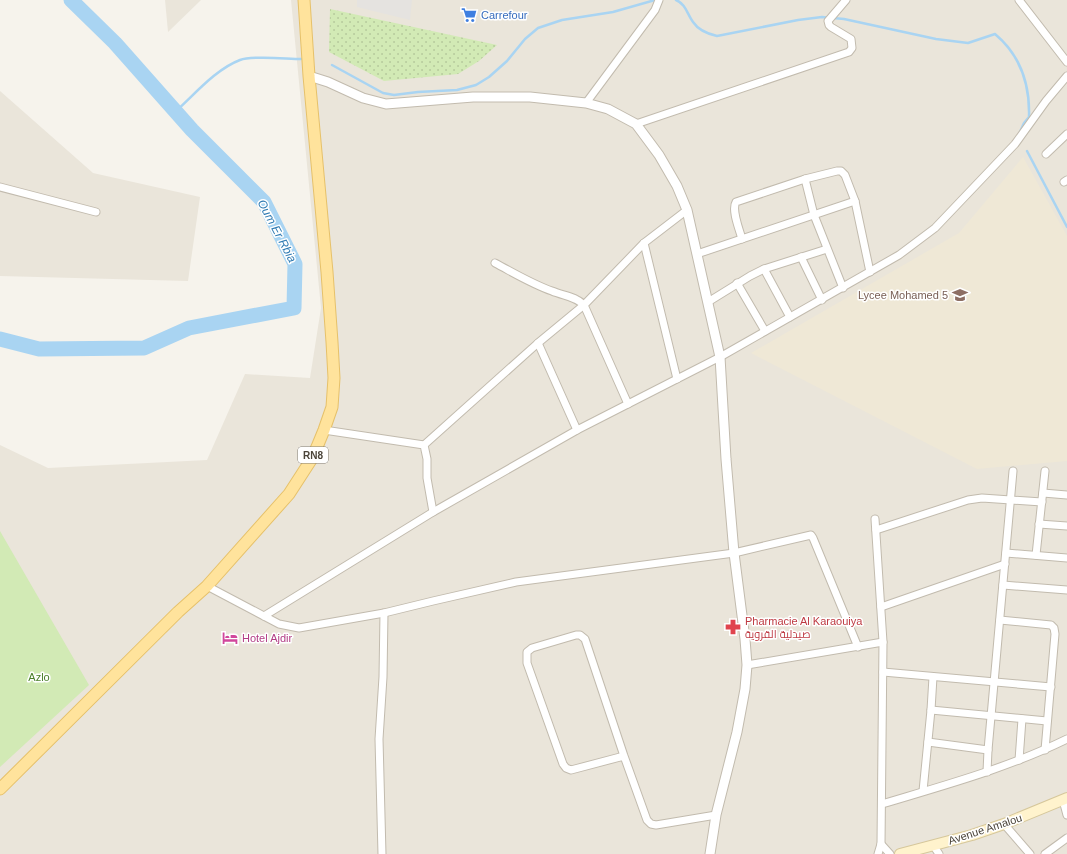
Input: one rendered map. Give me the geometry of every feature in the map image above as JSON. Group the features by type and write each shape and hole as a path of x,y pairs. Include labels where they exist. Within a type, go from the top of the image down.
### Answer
{"main road":[{"name":"RN8","path":"0,789 206,586 289,494 310,460 324,430 332,407 334,378 327,272 309,76 304,0"},
{"name":"Avenue Amalou","path":"900,854 972,835 1004,824 1065,799"}],"street":[{"path":"586,103 655,10 659,0"},
{"path":"636,124 849,52 852,48 851,39 831,27 828,21 846,0"},
{"path":"1023,2 1067,62"},
{"path":"309,76 328,82 363,98 386,104 473,97 530,97 586,103 608,109 636,124 659,155 677,186 686,210 720,357 726,459 734,553 747,665 745,689 737,732 716,814 710,854"},
{"path":"264,616 433,512 577,430 720,357 899,255 935,228 1015,144 1046,101 1067,76"},
{"path":"1046,154 1067,134"},
{"path":"742,239 734,210 734,205 736,202 805,179 841,171 845,175 855,201 870,272"},
{"path":"805,179 814,215 843,288"},
{"path":"0,187 96,212"},
{"path":"697,254 855,201"},
{"path":"424,445 538,343 584,305 644,243 686,210"},
{"path":"644,243 677,379"},
{"path":"708,302 737,283 764,269 827,248"},
{"path":"801,257 822,300"},
{"path":"496,263 526,280 553,292 579,300 584,305 628,404"},
{"path":"764,269 790,317"},
{"path":"737,283 765,331"},
{"path":"538,343 577,430"},
{"path":"324,430 424,445"},
{"path":"424,445 427,459 427,478 433,512"},
{"path":"987,772 1013,471"},
{"path":"1036,555 1045,471"},
{"path":"1043,493 1067,494"},
{"path":"876,530 968,500 982,498 1042,502"},
{"path":"876,519 883,642 882,804 881,844 878,854"},
{"path":"1039,524 1067,526"},
{"path":"206,586 279,624 299,628 384,613 516,582 734,553 811,535 858,647"},
{"path":"1006,553 1067,558"},
{"path":"881,607 1005,564"},
{"path":"1003,585 1067,590"},
{"path":"382,854 379,739 383,677 384,613"},
{"path":"1000,620 1051,625 1054,628 1055,634 1045,750"},
{"path":"624,756 571,770 566,768 563,764 527,663 527,652 532,648 576,635 582,636 586,642 647,820 651,824 656,825 716,814"},
{"path":"747,665 883,642"},
{"path":"883,672 1051,687"},
{"path":"924,792 933,677"},
{"path":"931,710 1047,721"},
{"path":"1019,760 1022,719"},
{"path":"882,804 987,772 1045,750 1067,739"},
{"path":"928,742 988,750"},
{"path":"1065,799 1067,814"},
{"path":"1004,824 1030,854"},
{"path":"1045,854 1067,838"},
{"path":"881,844 890,854"},
{"path":"933,845 939,854"}],"shaded area":[{"path":"165,0 201,0 168,32"},
{"path":"291,0 1067,0 1067,854 0,854 0,445 48,468 207,460 245,374 310,378 321,308"},
{"path":"357,0 412,0 410,20 357,7"},
{"path":"0,91 93,173 200,197 188,281 0,276"},
{"name":"Lycee Mohamed 5","path":"1023,157 1067,236 1067,461 977,469 751,353 959,233"}],"green space":[{"path":"330,9 497,45 479,61 458,74 384,81 329,52"},
{"name":"Azlo","path":"0,531 89,685 0,767"}],"waterway":[{"name":"Oum Er Rbia","path":"0,339 39,349 144,348 189,328 294,308 295,264 264,202 192,130 115,43 71,0"},
{"path":"332,65 383,93 394,95 457,90 476,85 489,77 507,61 525,39 538,28 562,20 613,12 655,0"},
{"path":"676,0 682,4 698,28 717,36 798,20 822,17 844,19 936,39 968,43 995,34 1004,42 1017,61 1022,71 1028,93 1029,117 1024,123 1020,132"},
{"path":"176,111 214,76 231,64 240,60 261,57 301,59"},
{"path":"1027,151 1067,227"}],"place":[{"name":"Carrefour","path":"469,15"},
{"name":"Lycee Mohamed 5","path":"960,295"},
{"name":"Pharmacie Al Karaouiya صيدلية القروية","path":"733,627"},
{"name":"Hotel Ajdir","path":"230,638"}]}
